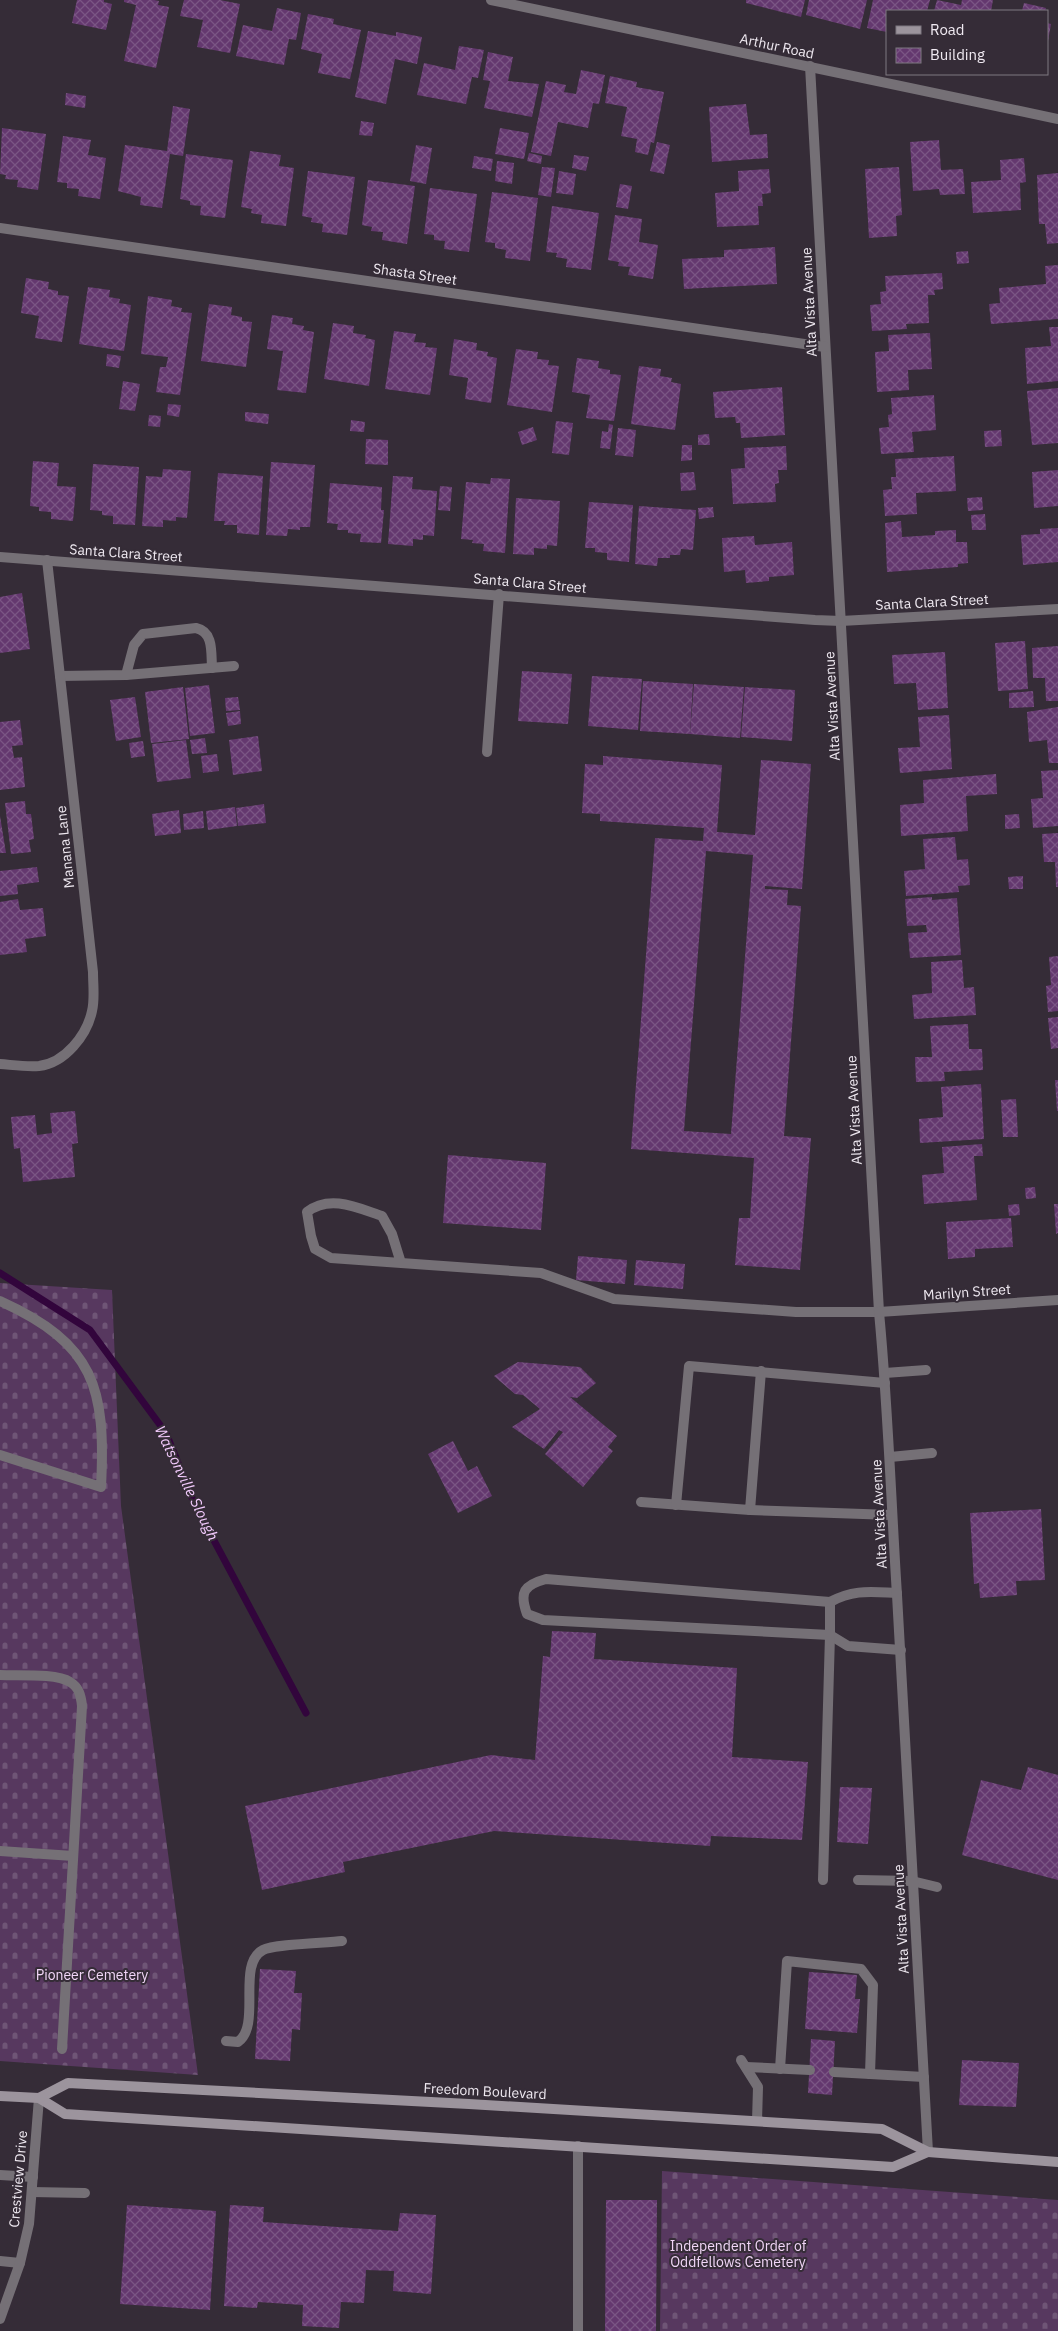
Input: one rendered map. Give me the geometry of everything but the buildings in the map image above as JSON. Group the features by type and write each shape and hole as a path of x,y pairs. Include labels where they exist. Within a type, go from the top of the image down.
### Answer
{"main road":[{"name":"Freedom Boulevard","path":"39,2098 68,2083 757,2121 882,2129 928,2152 1058,2162"},
{"name":"Freedom Boulevard","path":"0,2096 39,2098 65,2114 893,2167 928,2152"}],"street":[{"name":"Arthur Road","path":"491,0 1058,119"},
{"name":"Alta Vista Avenue","path":"810,66 928,2152"},
{"name":"Shasta Street","path":"0,228 825,347"},
{"name":"Santa Clara Street","path":"0,557 841,620 1058,609"},
{"name":"Manana Lane","path":"0,1064 40,1066 59,1059 74,1046 87,1029 93,1010 93,972 47,560"},
{"path":"487,752 499,594"},
{"path":"126,675 134,645 143,634 196,628 204,630 209,636 212,668"},
{"path":"60,676 126,675 234,666"},
{"name":"Marilyn Street","path":"401,1263 392,1234 382,1216 333,1202 316,1205 307,1212 315,1249 331,1258 401,1263 541,1273 614,1299 796,1312 879,1312 1058,1300"},
{"path":"0,1301 33,1317 51,1329 80,1360 90,1375 101,1410 104,1439 101,1487 0,1456"},
{"path":"676,1505 689,1366 885,1378 926,1370"},
{"path":"750,1510 761,1371"},
{"path":"890,1457 932,1453"},
{"path":"641,1502 750,1510 892,1515"},
{"path":"897,1593 862,1592 844,1594 830,1602 546,1579 531,1583 524,1592 523,1602 527,1614 543,1620 830,1635 848,1646 901,1650"},
{"path":"823,1880 830,1602"},
{"path":"0,1675 60,1678 71,1682 80,1695 82,1706 62,2048"},
{"path":"0,1851 73,1856"},
{"path":"858,1880 912,1880 937,1887"},
{"path":"226,2041 238,2042 245,2034 252,1966 256,1955 268,1948 342,1941"},
{"path":"780,2069 787,1961 861,1969 873,1985 870,2074"},
{"path":"757,2121 758,2087 744,2064 780,2069 810,2070"},
{"path":"834,2072 924,2077"},
{"name":"Crestview Drive","path":"0,2319 20,2263 29,2224 39,2098"},
{"path":"578,2146 578,2331"},
{"path":"0,2175 33,2177"},
{"path":"32,2192 85,2193"},
{"path":"0,2262 20,2263"}],"green space":[{"name":"Pioneer Cemetery","path":"0,1283 112,1290 121,1506 198,2075 0,2061"},
{"name":"Independent Order of Oddfellows Cemetery","path":"662,2171 1058,2200 1058,2331 660,2331"}],"waterway":[{"name":"Watsonville Slough","path":"0,1273 90,1330 166,1433 194,1503 306,1713"}]}
